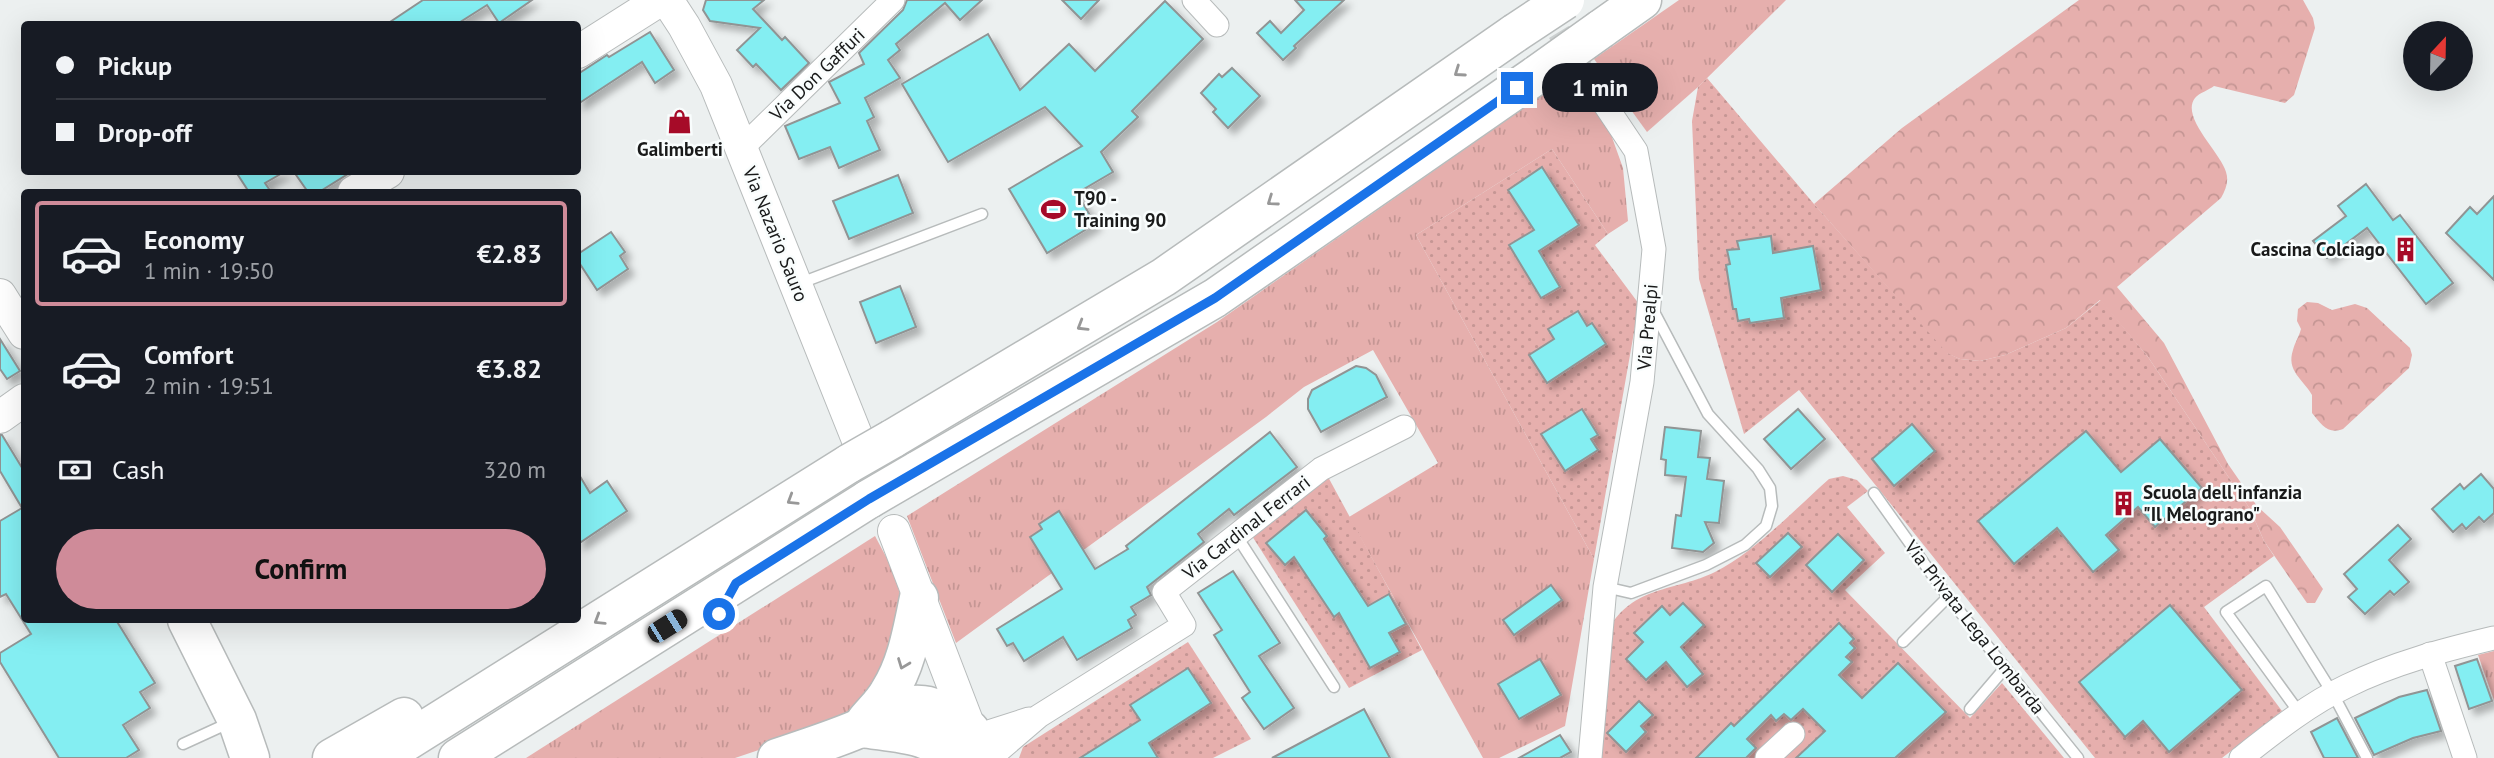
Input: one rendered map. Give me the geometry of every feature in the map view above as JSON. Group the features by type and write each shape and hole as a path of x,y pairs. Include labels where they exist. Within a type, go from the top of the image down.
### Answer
{"highway":[{"path":"380,758 867,449 1164,277 1565,0"},
{"path":"458,758 869,499 1215,298 1642,0"},
{"path":"506,758 510,753 695,640 709,628 736,583"},
{"path":"860,728 888,694 899,674 919,598"},
{"path":"188,623 237,720 250,758"},
{"path":"332,758 471,678 524,667"},
{"path":"777,758 860,728 894,710 911,705 933,707 968,736"},
{"path":"237,720 262,750 274,758"},
{"path":"860,728 914,734 934,726 968,736"}],"main road":[{"name":"Via Nazario Sauro","path":"671,6 716,85 796,285 867,449"},
{"path":"581,51 671,6"},
{"path":"360,189 383,175"},
{"path":"0,295 21,327"},
{"path":"0,419 21,402"},
{"path":"0,419 21,421"},
{"path":"894,531 968,736"}],"street":[{"name":"Via Don Gaffuri","path":"742,148 893,0"},
{"path":"1194,0 1217,25"},
{"name":"Via Prealpi","path":"1589,81 1636,151 1654,248 1642,382 1605,587 1590,758"},
{"name":"Via Cardinal Ferrari","path":"968,736 1039,716 1184,625 1164,592 1321,469 1404,427"},
{"path":"2241,758 2346,686 2430,654 2494,638"},
{"path":"2430,654 2465,758"},
{"path":"1767,758 1793,734"}],"lane":[{"path":"796,285 982,214"},
{"path":"1605,587 1631,593 1706,565 1745,545 1766,526 1772,506 1770,488 1758,469 1708,414 1650,302"},
{"name":"Via Privata Lega Lombarda","path":"1874,493 1948,597 2078,758"},
{"path":"1236,535 1334,687"},
{"path":"2301,715 2226,612 2266,586 2333,694 2367,758"},
{"path":"1903,642 1948,597"},
{"path":"1970,709 2006,668"},
{"path":"183,744 237,720"}],"green space":[{"path":"1679,0 1786,0 1698,87 1647,132 1594,59"},
{"path":"2079,0 2303,0 2313,18 2315,28 2294,95 2285,103 2214,86 2195,98 2192,106 2197,125 2226,172 2224,191 2221,198 2117,287 2164,343 2228,464 2257,506 2280,527 2323,589 2315,603 2307,603 2264,541 2250,509 2148,357 2100,300 2066,328 2005,355 1980,361 1960,359 1946,353 1814,204 1902,128"},
{"path":"1574,73 1609,129 1623,168 1628,221 1608,234 1552,149 1416,235 1594,559 1565,726 1499,758 1483,758 1349,517 1438,463 1373,350 1304,387 956,643 907,516 1217,322"},
{"path":"1707,78 1814,204 1947,353 1960,359 1980,361 2005,355 2066,328 2101,300 2148,357 2250,509 2274,556 2204,607 2282,711 2222,758 2095,758 1799,390 1744,434 1699,279 1692,121 1698,87"},
{"path":"1552,149 1608,234 1595,245 1639,304 1594,559 1416,235"},
{"path":"2307,302 2318,303 2332,310 2355,304 2367,308 2410,348 2412,355 2409,368 2343,429 2333,431 2325,427 2312,413 2312,395 2292,364 2291,357 2301,329 2297,321 2298,309"},
{"path":"1327,475 1422,650 1349,688 1252,536"},
{"path":"1843,476 1857,480 1868,491 1847,507 1885,553 1845,590 1970,718 2002,683 2064,758 1599,758 1609,629 1619,615 1642,597 1700,578 1730,563 1760,542 1829,479"},
{"path":"875,536 892,568 902,600 891,671 840,723 735,758 526,758"},
{"path":"1188,642 1251,739 1213,758 1019,758 1023,747"},
{"path":"2494,651 2494,700 2478,655"}],"building":[{"path":"423,0 532,0 502,21 498,21 487,5 462,21 392,21"},
{"path":"706,0 764,0 753,9 782,40 785,37 809,63 781,90 756,64 753,67 737,50 760,28 710,21 703,10"},
{"path":"907,0 982,0 960,20 945,3 896,44 900,50 888,60 900,78 865,98 874,117 867,121 880,150 839,168 830,147 799,159 785,126 840,103 829,82 864,64 859,53 903,10"},
{"path":"1062,0 1099,0 1081,19"},
{"path":"1295,0 1344,0 1294,46 1296,48 1283,60 1257,33 1270,21 1281,33 1304,10"},
{"path":"1165,1 1203,39 1132,111 1138,117 1101,152 1113,172 1077,193 1095,224 1047,253 1009,189 1082,146 1045,107 948,162 902,84 988,34 1020,90 1069,44 1095,71"},
{"path":"650,32 674,70 655,83 642,62 581,102 581,72 607,55 609,57"},
{"path":"1232,68 1260,96 1228,128 1213,112 1216,109 1201,93 1219,74 1222,77"},
{"path":"1542,167 1579,225 1539,251 1560,287 1541,298 1509,245 1534,230 1508,190"},
{"path":"238,175 279,175 265,183 269,189 247,189"},
{"path":"296,175 346,175 324,189 306,189"},
{"path":"898,175 913,213 849,239 833,201"},
{"name":"Cascina Colciago","path":"2366,184 2393,220 2400,215 2453,283 2426,304 2367,228 2327,258 2313,241 2346,216 2338,206"},
{"path":"2494,196 2494,280 2446,233 2470,207 2477,214"},
{"path":"611,232 625,252 620,256 628,269 597,290 581,266 581,252"},
{"path":"1771,236 1773,253 1813,246 1821,290 1781,298 1784,318 1750,323 1749,319 1738,321 1736,309 1733,309 1726,265 1730,264 1727,250 1739,249 1737,241"},
{"path":"900,286 916,327 876,343 860,302"},
{"path":"1578,311 1587,326 1592,323 1606,344 1547,383 1529,355 1554,339 1548,329"},
{"path":"0,339 20,371 7,379 0,369"},
{"path":"1356,366 1366,368 1376,375 1387,397 1321,432 1308,409 1312,390"},
{"path":"1582,409 1598,435 1591,439 1598,450 1565,471 1541,434"},
{"path":"1798,409 1825,439 1791,469 1764,439"},
{"path":"1912,424 1935,451 1894,486 1872,459"},
{"path":"1665,427 1701,431 1698,457 1710,458 1707,479 1724,481 1719,523 1705,522 1714,543 1703,552 1672,548 1676,515 1681,516 1686,477 1665,475 1666,460 1661,459"},
{"name":"Scuola dell'infanzia \"Il Melograno\"","path":"2086,431 2121,472 2160,439 2202,488 2155,527 2138,507 2106,535 2119,550 2093,572 2057,528 2014,564 1978,521"},
{"path":"1270,432 1297,467 1234,515 1229,509 1198,534 1204,542 1147,587 1151,595 1131,607 1136,615 1128,620 1132,628 1077,660 1063,637 1024,661 1013,643 1007,646 997,629 1062,589 1030,537 1042,529 1039,524 1059,511 1095,569 1128,549 1126,546"},
{"path":"2,435 21,466 21,506 0,471"},
{"path":"2481,474 2494,489 2494,513 2484,522 2479,517 2466,529 2462,524 2453,532 2432,509 2460,484 2464,489"},
{"path":"581,478 590,493 607,481 627,511 581,542"},
{"path":"21,509 21,618 6,594 0,597 0,521"},
{"path":"1306,510 1327,536 1324,539 1368,606 1389,594 1406,624 1389,633 1400,652 1370,668 1339,613 1334,617 1294,557 1285,565 1266,543"},
{"path":"2398,525 2411,539 2389,560 2409,582 2394,595 2390,591 2365,614 2348,597 2357,589 2344,574"},
{"path":"1788,533 1802,547 1770,577 1756,563"},
{"path":"1838,534 1864,560 1832,592 1806,565"},
{"path":"1233,571 1280,643 1259,656 1294,708 1264,729 1242,698 1250,692 1214,635 1222,630 1198,593"},
{"path":"1551,585 1562,600 1514,635 1503,620"},
{"path":"1683,603 1704,625 1681,647 1703,674 1687,687 1666,662 1646,680 1626,659 1643,642 1634,633 1662,606 1670,615"},
{"path":"2170,605 2242,690 2169,752 2143,721 2125,737 2079,682"},
{"path":"24,623 118,623 155,683 140,692 150,708 123,725 139,750 126,758 59,758 0,662 0,653 31,634"},
{"path":"1839,623 1854,639 1850,643 1855,648 1846,657 1852,662 1839,675 1862,698 1898,663 1946,712 1895,758 1796,758 1825,731 1803,709 1791,720 1784,714 1776,721 1771,715 1747,739 1756,748 1746,758 1696,758 1731,723 1734,726"},
{"path":"1540,659 1561,695 1519,719 1498,684"},
{"path":"2477,659 2492,701 2469,709 2455,666"},
{"path":"1188,668 1211,703 1149,743 1158,758 1080,758 1140,720 1130,705"},
{"path":"2427,690 2441,731 2413,738 2374,755 2355,718 2399,697"},
{"path":"1639,701 1653,715 1641,726 1646,732 1626,752 1607,733"},
{"path":"1364,709 1390,758 1272,758"},
{"path":"2337,718 2358,758 2324,758 2311,732"},
{"path":"1560,735 1571,752 1560,758 1519,758"}],"tunnel":[{"path":"1541,3 1589,81"}],"place":[{"name":"Galimberti","path":"680,121"},
{"name":"T90 - Training 90","path":"1054,209"},
{"name":"Cascina Colciago","path":"2405,249"},
{"name":"Scuola dell'infanzia \"Il Melograno\"","path":"2123,503"}],"route":[{"path":"719,614 736,583 869,499 1215,298 1517,88"}]}
